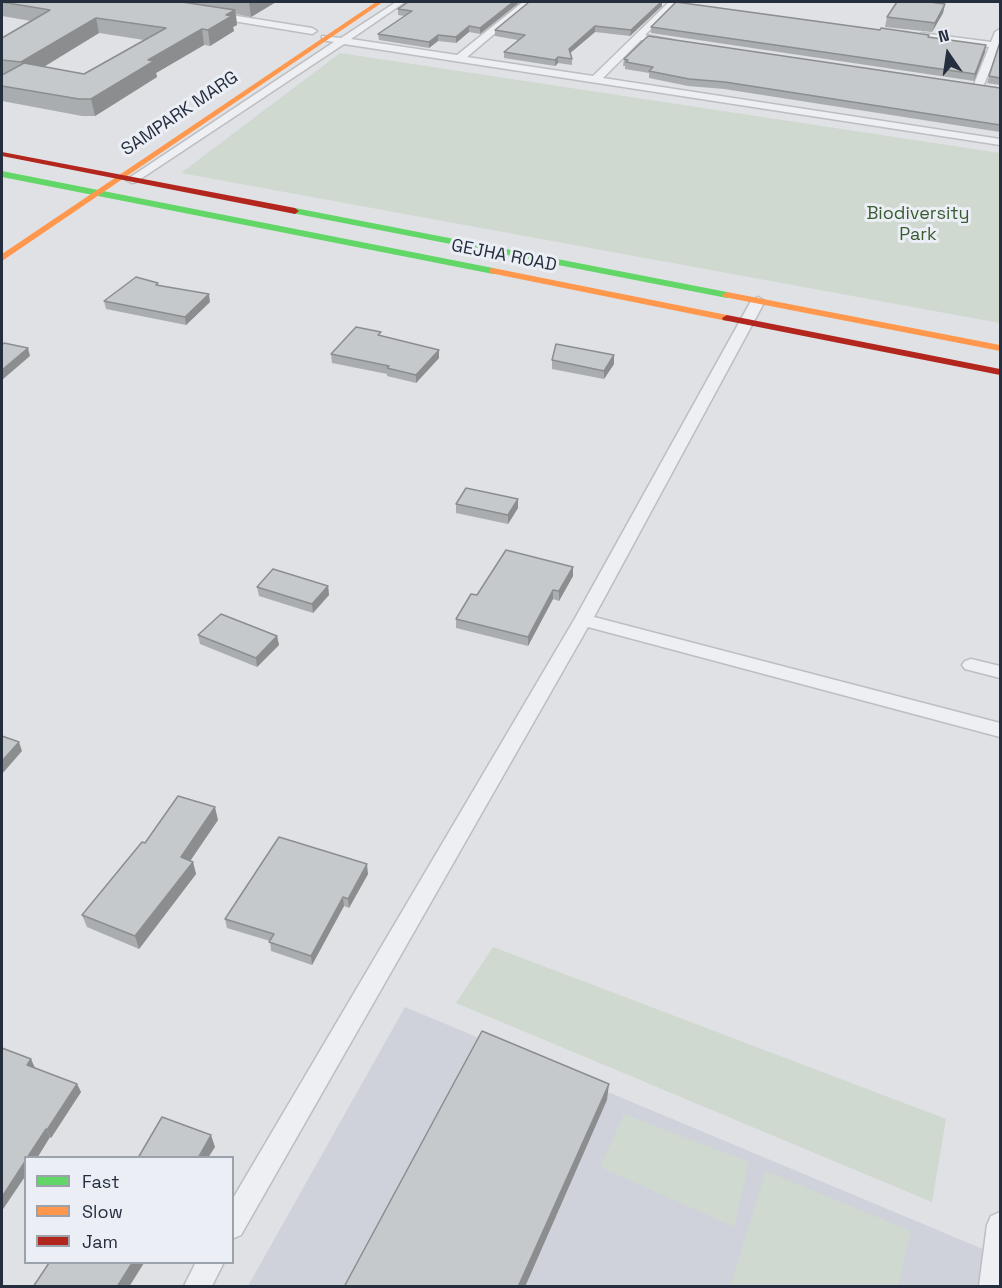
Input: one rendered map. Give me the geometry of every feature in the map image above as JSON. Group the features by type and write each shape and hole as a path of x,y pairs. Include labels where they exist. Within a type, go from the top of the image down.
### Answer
{"street":[{"path":"338,13 356,2"},
{"name":"SAMPARK MARG","path":"293,44 380,2"},
{"path":"126,178 401,2"},
{"path":"460,58 528,2"},
{"path":"595,80 676,3"},
{"path":"207,14 319,31 342,40 1000,142"},
{"name":"SAMPARK MARG","path":"2,258 95,193 126,178 319,31"},
{"path":"978,87 1000,32"},
{"path":"914,35 995,45"},
{"path":"638,37 685,44"},
{"path":"967,85 990,88"},
{"name":"GEJHA ROAD","path":"2,154 1000,348"},
{"name":"SAMPARK MARG","path":"57,201 119,160"},
{"name":"GEJHA ROAD","path":"2,174 1000,372"},
{"path":"234,1223 583,620 758,302"},
{"path":"583,620 1000,730"},
{"path":"971,665 1000,672"},
{"path":"992,1287 1000,1225"},
{"path":"197,1287 210,1264"}],"shaded area":[{"path":"405,1007 990,1252 984,1286 248,1286"}],"green space":[{"name":"Biodiversity Park","path":"340,53 1000,153 1000,323 181,173"},
{"path":"493,947 946,1119 932,1202 456,1003"},
{"path":"624,1114 749,1162 734,1227 600,1167"},
{"path":"766,1171 911,1231 898,1286 730,1286"}],"building":[{"path":"2,2 182,2 235,10 226,15 232,16 208,30 202,29 148,60 154,61 91,99 79,99 2,86 2,75 24,63 84,74 166,28 96,18 21,62 2,60 2,38 50,10"},
{"path":"408,2 513,2 480,28 469,26 456,37 438,35 429,42 378,34 412,11 398,9"},
{"path":"529,2 661,2 631,30 595,26 569,49 572,59 558,57 555,60 504,52 525,35 495,30"},
{"path":"676,2 880,30 881,28 986,45 975,74 651,27"},
{"path":"897,2 945,4 935,23 887,17"},
{"path":"648,36 1000,88 1000,125 725,82 689,79 649,71 653,67 626,62 628,60 624,59"},
{"path":"1000,42 1000,78 989,76"},
{"path":"136,277 158,283 156,285 209,294 185,317 104,301"},
{"path":"356,327 381,332 378,335 439,350 416,375 387,368 389,366 331,354"},
{"path":"4,343 28,348 2,370 2,345"},
{"path":"556,344 614,355 604,371 552,360"},
{"path":"466,488 518,499 508,515 456,504"},
{"path":"506,550 573,567 559,591 553,590 528,637 456,619 471,594 477,595"},
{"path":"273,569 328,586 312,604 257,587"},
{"path":"221,614 277,636 256,658 198,635"},
{"path":"2,736 19,742 2,761"},
{"path":"178,796 215,807 181,857 193,862 135,936 82,915 142,842 145,843"},
{"path":"279,837 367,864 348,899 343,897 311,956 269,942 274,934 225,919"},
{"path":"482,1031 609,1084 518,1287 344,1287"},
{"path":"2,1048 31,1059 27,1065 77,1084 28,1156 24,1156 24,1163 2,1197"},
{"path":"162,1117 211,1135 199,1156 139,1156"},
{"path":"48,1264 131,1264 117,1287 33,1287"}],"traffic: fast":[{"path":"2,174 493,271"},
{"path":"295,211 727,295"}],"traffic: slow":[{"path":"2,258 380,2"},
{"path":"493,271 727,318"},
{"path":"727,295 1000,348"}],"traffic: jam":[{"path":"2,154 295,211"},
{"path":"727,318 1000,372"}]}
